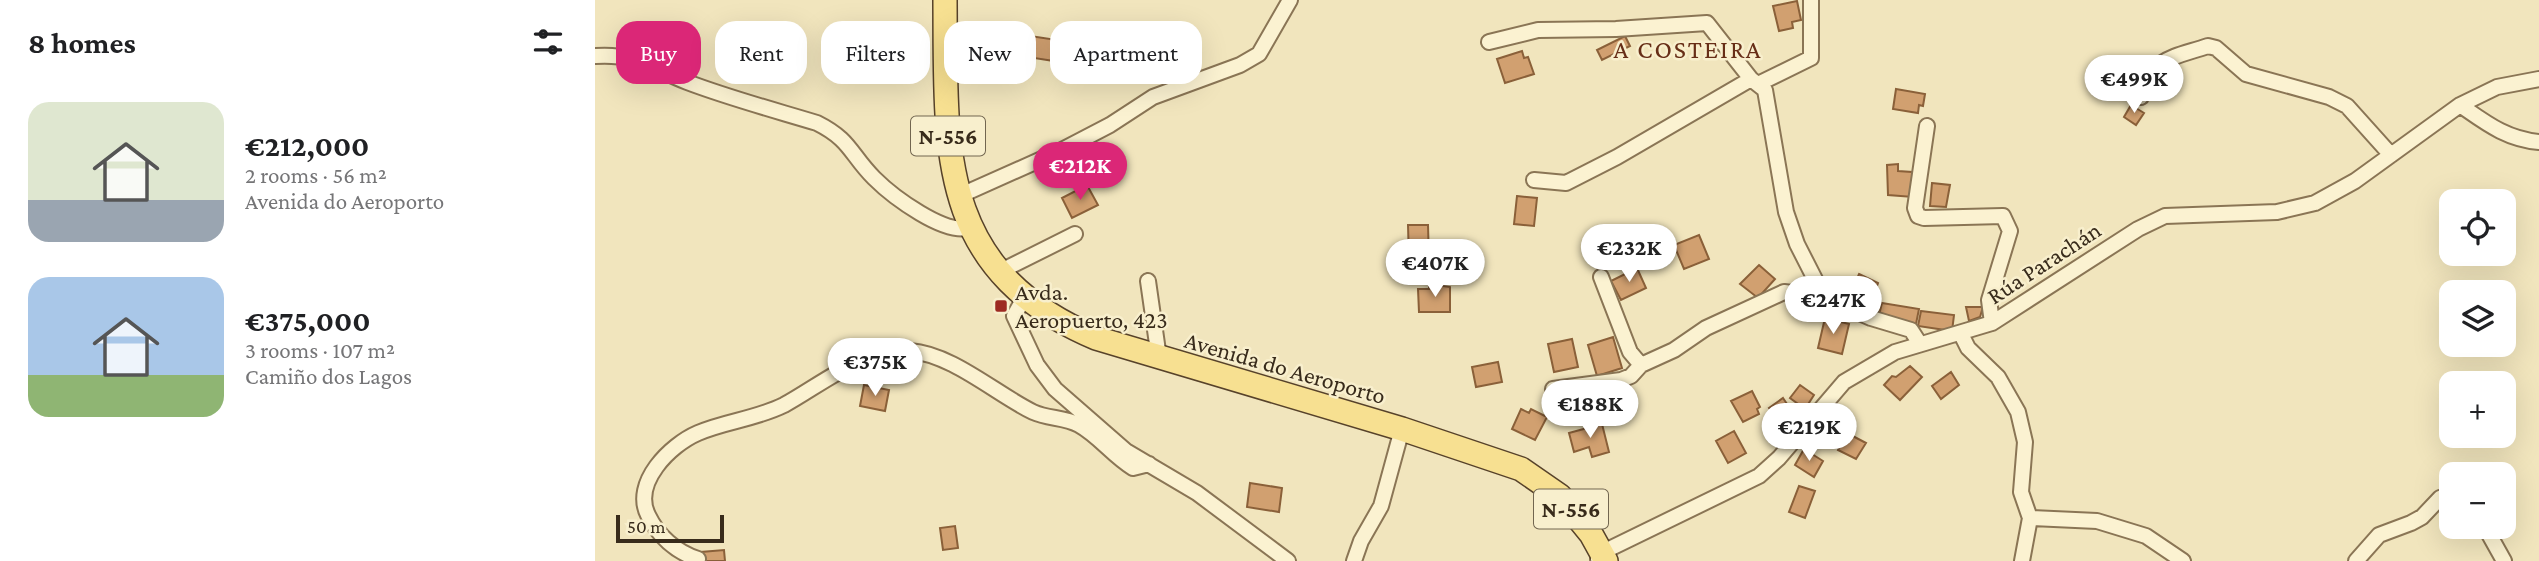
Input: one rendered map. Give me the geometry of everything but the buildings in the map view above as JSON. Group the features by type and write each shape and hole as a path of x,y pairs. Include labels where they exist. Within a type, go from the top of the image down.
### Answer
{"main road":[{"name":"Avenida do Aeroporto","path":"945,0 946,119 952,172 971,227 999,272 1024,298 1074,329 1159,358 1491,456 1532,474 1560,496 1602,558"}],"street":[{"path":"959,197 1062,150 1110,125 1153,97 1240,65 1259,54 1290,0"},
{"path":"1534,180 1566,183 1756,81 1811,58 1811,0"},
{"path":"1489,42 1538,30 1616,29 1698,21 1714,28 1765,90 1791,228 1824,297"},
{"path":"2141,97 2146,77 2158,62 2208,46 2216,48 2246,74 2329,97 2347,106 2391,155"},
{"path":"595,56 619,54 641,60 687,82 817,123 836,132 851,146 873,178 920,213 945,226 962,231 971,227"},
{"name":"Rúa Parachán","path":"1602,558 1759,476 1779,458 1845,382 1895,352 1992,323 2138,229 2165,216 2277,212 2315,203 2355,181 2460,105 2497,87 2539,79"},
{"path":"2460,105 2499,132 2519,140 2539,142"},
{"path":"1927,126 1915,208 1918,216 1924,218 1983,214 2003,216 2008,221 2010,231 1989,300 1992,323"},
{"path":"999,272 1075,234"},
{"path":"1601,278 1630,352 1641,365"},
{"path":"1149,281 1159,358"},
{"path":"1553,389 1621,380 1631,376 1641,365 1674,350 1706,328 1784,292 1824,297 1871,318 1911,330 1920,344"},
{"path":"1024,298 1014,316 1045,378 1125,451 1196,493 1288,561"},
{"path":"1961,334 1968,348 1998,376 2018,412 2025,442 2021,492 2030,518 2022,561"},
{"path":"698,559 683,554 655,530 644,508 644,489 654,469 696,433 756,417 863,361 882,354 908,350 926,355 984,382 1038,414 1081,426 1115,457 1133,468 1149,464"},
{"path":"1354,561 1361,541 1381,506 1402,429"},
{"path":"2356,561 2379,535 2422,517 2439,499"},
{"path":"2030,518 2097,521 2146,536 2183,561"},
{"path":"2492,539 2504,561"}],"place":[{"name":"Avda. Aeropuerto, 423","path":"1001,306"}],"district":[{"name":"A COSTEIRA","path":"1688,49"}]}
